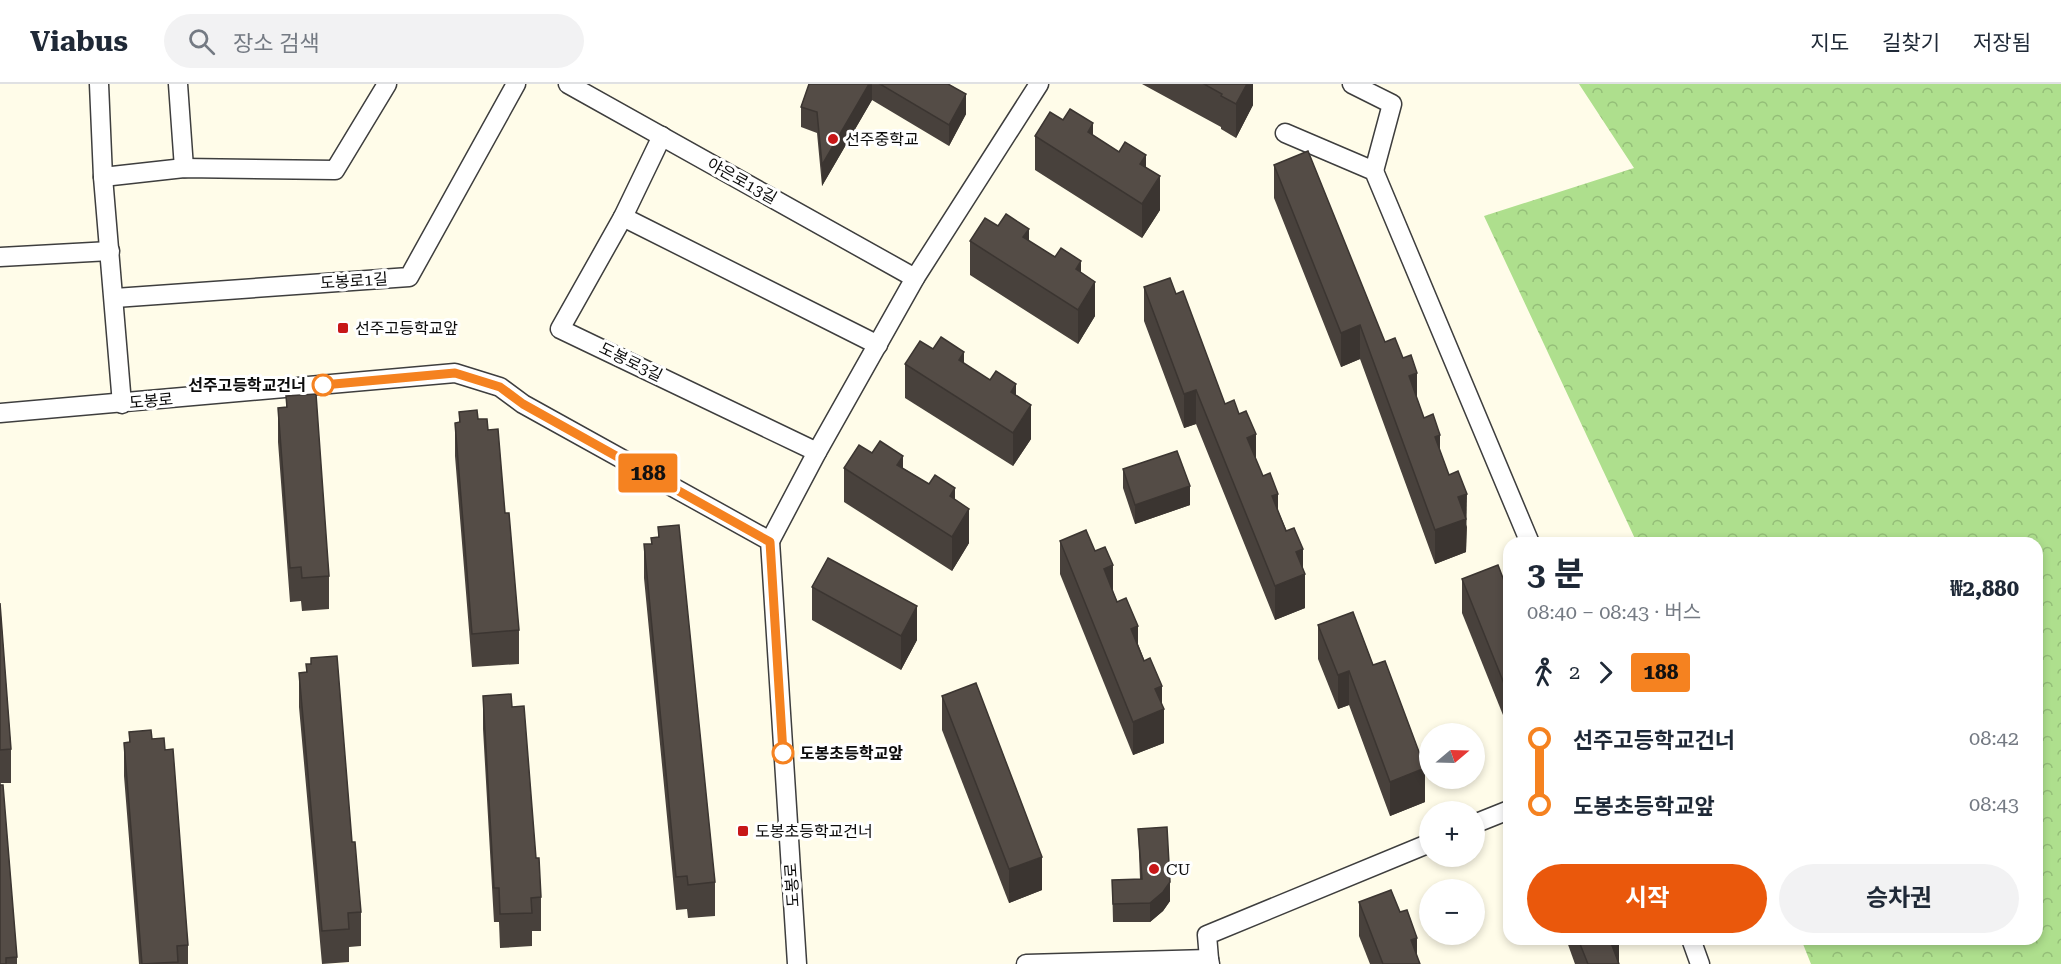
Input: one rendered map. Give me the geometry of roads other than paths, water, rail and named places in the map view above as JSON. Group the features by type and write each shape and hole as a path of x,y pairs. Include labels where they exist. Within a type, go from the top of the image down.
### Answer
{"street":[{"path":"99,84 103,177 115,298 122,404"},
{"path":"178,84 184,168"},
{"name":"도봉로1길","path":"115,298 409,277 516,84"},
{"name":"야은로13길","path":"568,84 915,278"},
{"path":"770,542 816,452 915,278 1039,84"},
{"path":"1352,84 1392,104 1374,171 1527,537"},
{"path":"103,177 184,168 335,170 380,86"},
{"path":"1285,133 1374,171"},
{"name":"도봉로3길","path":"662,136 623,217 560,328 816,452"},
{"path":"623,217 878,345"},
{"path":"0,257 110,251"},
{"name":"도봉로","path":"0,413 455,373 500,387 523,404 770,542 797,964"},
{"path":"1485,820 1503,812"},
{"path":"1026,964 1209,961 1207,935 1419,848"},
{"path":"1693,945 1700,964"}],"place":[{"name":"선주중학교","path":"833,139"},
{"name":"선주고등학교앞","path":"343,328"},
{"name":"선주고등학교건너","path":"323,385"},
{"name":"도봉초등학교앞","path":"783,753"},
{"name":"도봉초등학교건너","path":"743,831"},
{"name":"CU","path":"1154,869"}]}
